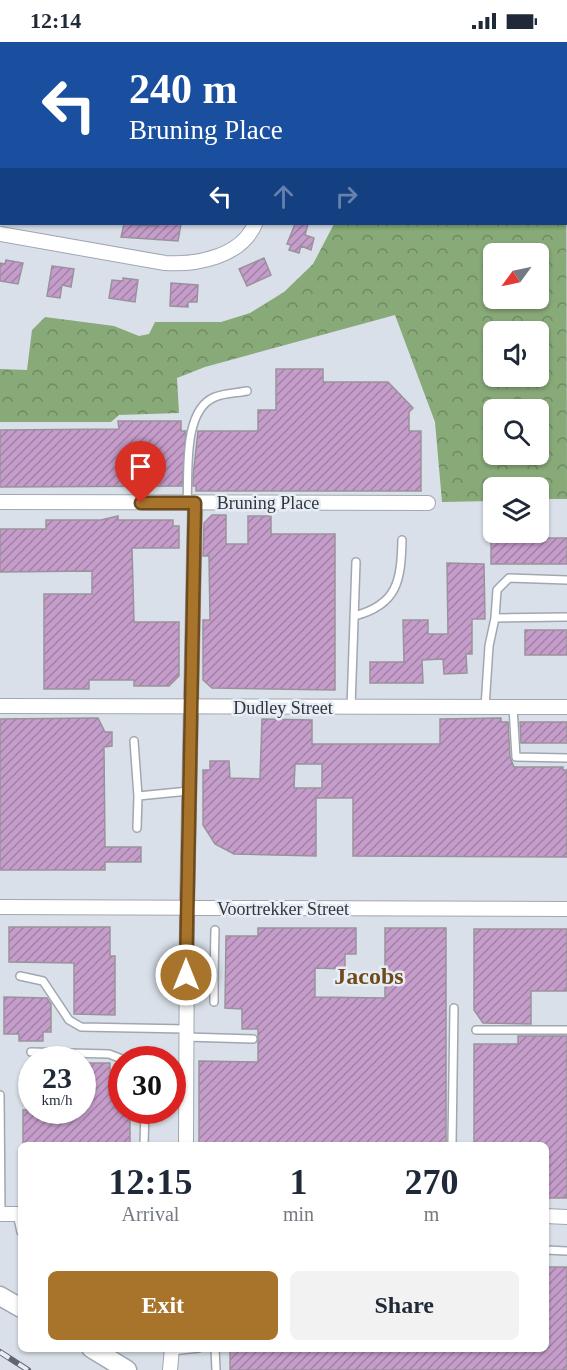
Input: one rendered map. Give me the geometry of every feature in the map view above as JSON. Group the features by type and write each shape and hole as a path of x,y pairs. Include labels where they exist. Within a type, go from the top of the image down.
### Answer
{"main road":[{"path":"0,1296 18,1306"},
{"path":"98,1352 127,1370"}],"street":[{"path":"0,234 165,263 184,264 212,259 232,248 248,236 254,225"},
{"name":"Bruning Place","path":"0,502 428,503"},
{"path":"186,1142 191,503"},
{"name":"Dudley Street","path":"0,706 567,707"},
{"name":"Voortrekker Street","path":"0,907 567,909"},
{"path":"0,1214 18,1214"},
{"path":"549,1216 567,1217"},
{"path":"170,1370 172,1352"}],"lane":[{"path":"191,503 191,425 201,407 214,397 247,391"},
{"path":"354,616 368,612 392,594 401,576 402,540"},
{"path":"351,707 356,562"},
{"path":"485,707 489,646 495,618 497,590 509,578 567,580"},
{"path":"495,618 567,617"},
{"path":"513,707 516,757 567,758"},
{"path":"134,741 138,796 137,828"},
{"path":"138,796 189,791"},
{"path":"214,1002 215,930"},
{"path":"186,975 214,973"},
{"path":"20,976 43,981 69,1020 81,1028 253,1039"},
{"path":"452,1142 454,1008"},
{"path":"476,1030 567,1030"},
{"path":"0,1095 0,1214"},
{"path":"144,1142 145,1124"},
{"path":"549,1250 567,1251"},
{"path":"215,1352 216,1370"}],"green space":[{"path":"333,225 566,225 567,499 549,499 549,477 483,477 483,501 442,502 435,422 395,315 205,367 177,378 179,413 119,415 111,422 0,422 0,369 27,370 32,330 45,317 114,326 139,336 149,334 155,322 221,322 250,313 284,292 313,264"}],"building":[{"path":"124,225 181,225 178,241 121,237"},
{"path":"295,225 308,225 305,235 314,238 311,250 301,246 299,253 289,250 291,245 287,244"},
{"path":"264,258 271,275 247,286 239,269"},
{"path":"6,260 23,263 18,284 0,281 0,263 5,264"},
{"path":"52,266 74,269 71,287 62,285 60,298 47,296"},
{"path":"123,278 138,280 135,302 109,298 112,280 123,281"},
{"path":"171,283 198,285 197,302 188,302 188,307 170,306"},
{"path":"276,369 323,369 323,382 388,382 413,408 409,412 409,431 421,431 421,491 196,491 196,486 193,486 193,476 198,431 258,431 258,410 276,410"},
{"path":"118,421 181,421 181,431 186,431 182,486 0,487 0,430 119,429"},
{"path":"212,515 226,515 226,544 248,544 248,516 271,516 271,534 335,534 335,690 212,688 203,680 203,620 210,620 209,556 203,556 204,523"},
{"path":"118,516 118,520 173,520 173,526 179,526 179,548 132,548 134,622 179,622 179,676 169,686 134,686 134,680 89,680 89,689 44,689 44,594 92,594 92,571 0,572 0,529 46,529 46,520 101,520"},
{"path":"549,538 567,538 567,564 491,564 491,543 549,543"},
{"path":"447,563 484,564 485,619 472,619 472,654 466,654 467,673 444,674 443,659 422,660 423,683 370,683 370,662 404,662 403,620 428,620 428,634 448,634"},
{"path":"525,630 567,630 567,655 525,655"},
{"path":"98,718 105,732 112,732 112,746 104,747 105,847 141,847 141,862 105,862 105,870 0,870 0,719"},
{"path":"501,718 501,722 508,722 510,757 514,767 563,767 563,770 567,770 567,857 353,856 353,798 316,798 316,856 234,854 215,844 203,825 203,770 210,770 210,761 229,761 230,778 260,779 262,719 312,720 312,744 440,744 440,719","holes":["295,764 322,764 322,788 294,788"]},
{"path":"520,722 567,722 567,743 521,743"},
{"path":"9,927 110,927 110,956 115,956 115,1015 74,1014 74,963 9,962"},
{"path":"258,928 356,928 356,954 345,954 345,969 315,968 315,997 385,998 385,928 446,928 446,1142 199,1142 199,1061 258,1062 258,1029 242,1029 242,1009 225,1008 226,936 258,936"},
{"path":"474,929 567,929 567,991 531,991 531,1024 483,1023 474,1010"},
{"path":"4,997 47,998 51,1004 51,1032 43,1032 43,1041 19,1041 19,1034 4,1034"},
{"path":"518,1036 567,1036 567,1198 549,1198 549,1142 474,1142 474,1044 518,1044"},
{"path":"96,1063 108,1063 108,1124 130,1124 130,1142 23,1142 23,1124 96,1124"},
{"path":"549,1267 567,1267 567,1370 230,1370 230,1352 549,1352"}],"railway":[{"path":"0,1352 28,1370"}],"district":[{"name":"Jacobs","path":"369,976"}],"route":[{"path":"141,503 195,503 186,975"}]}
